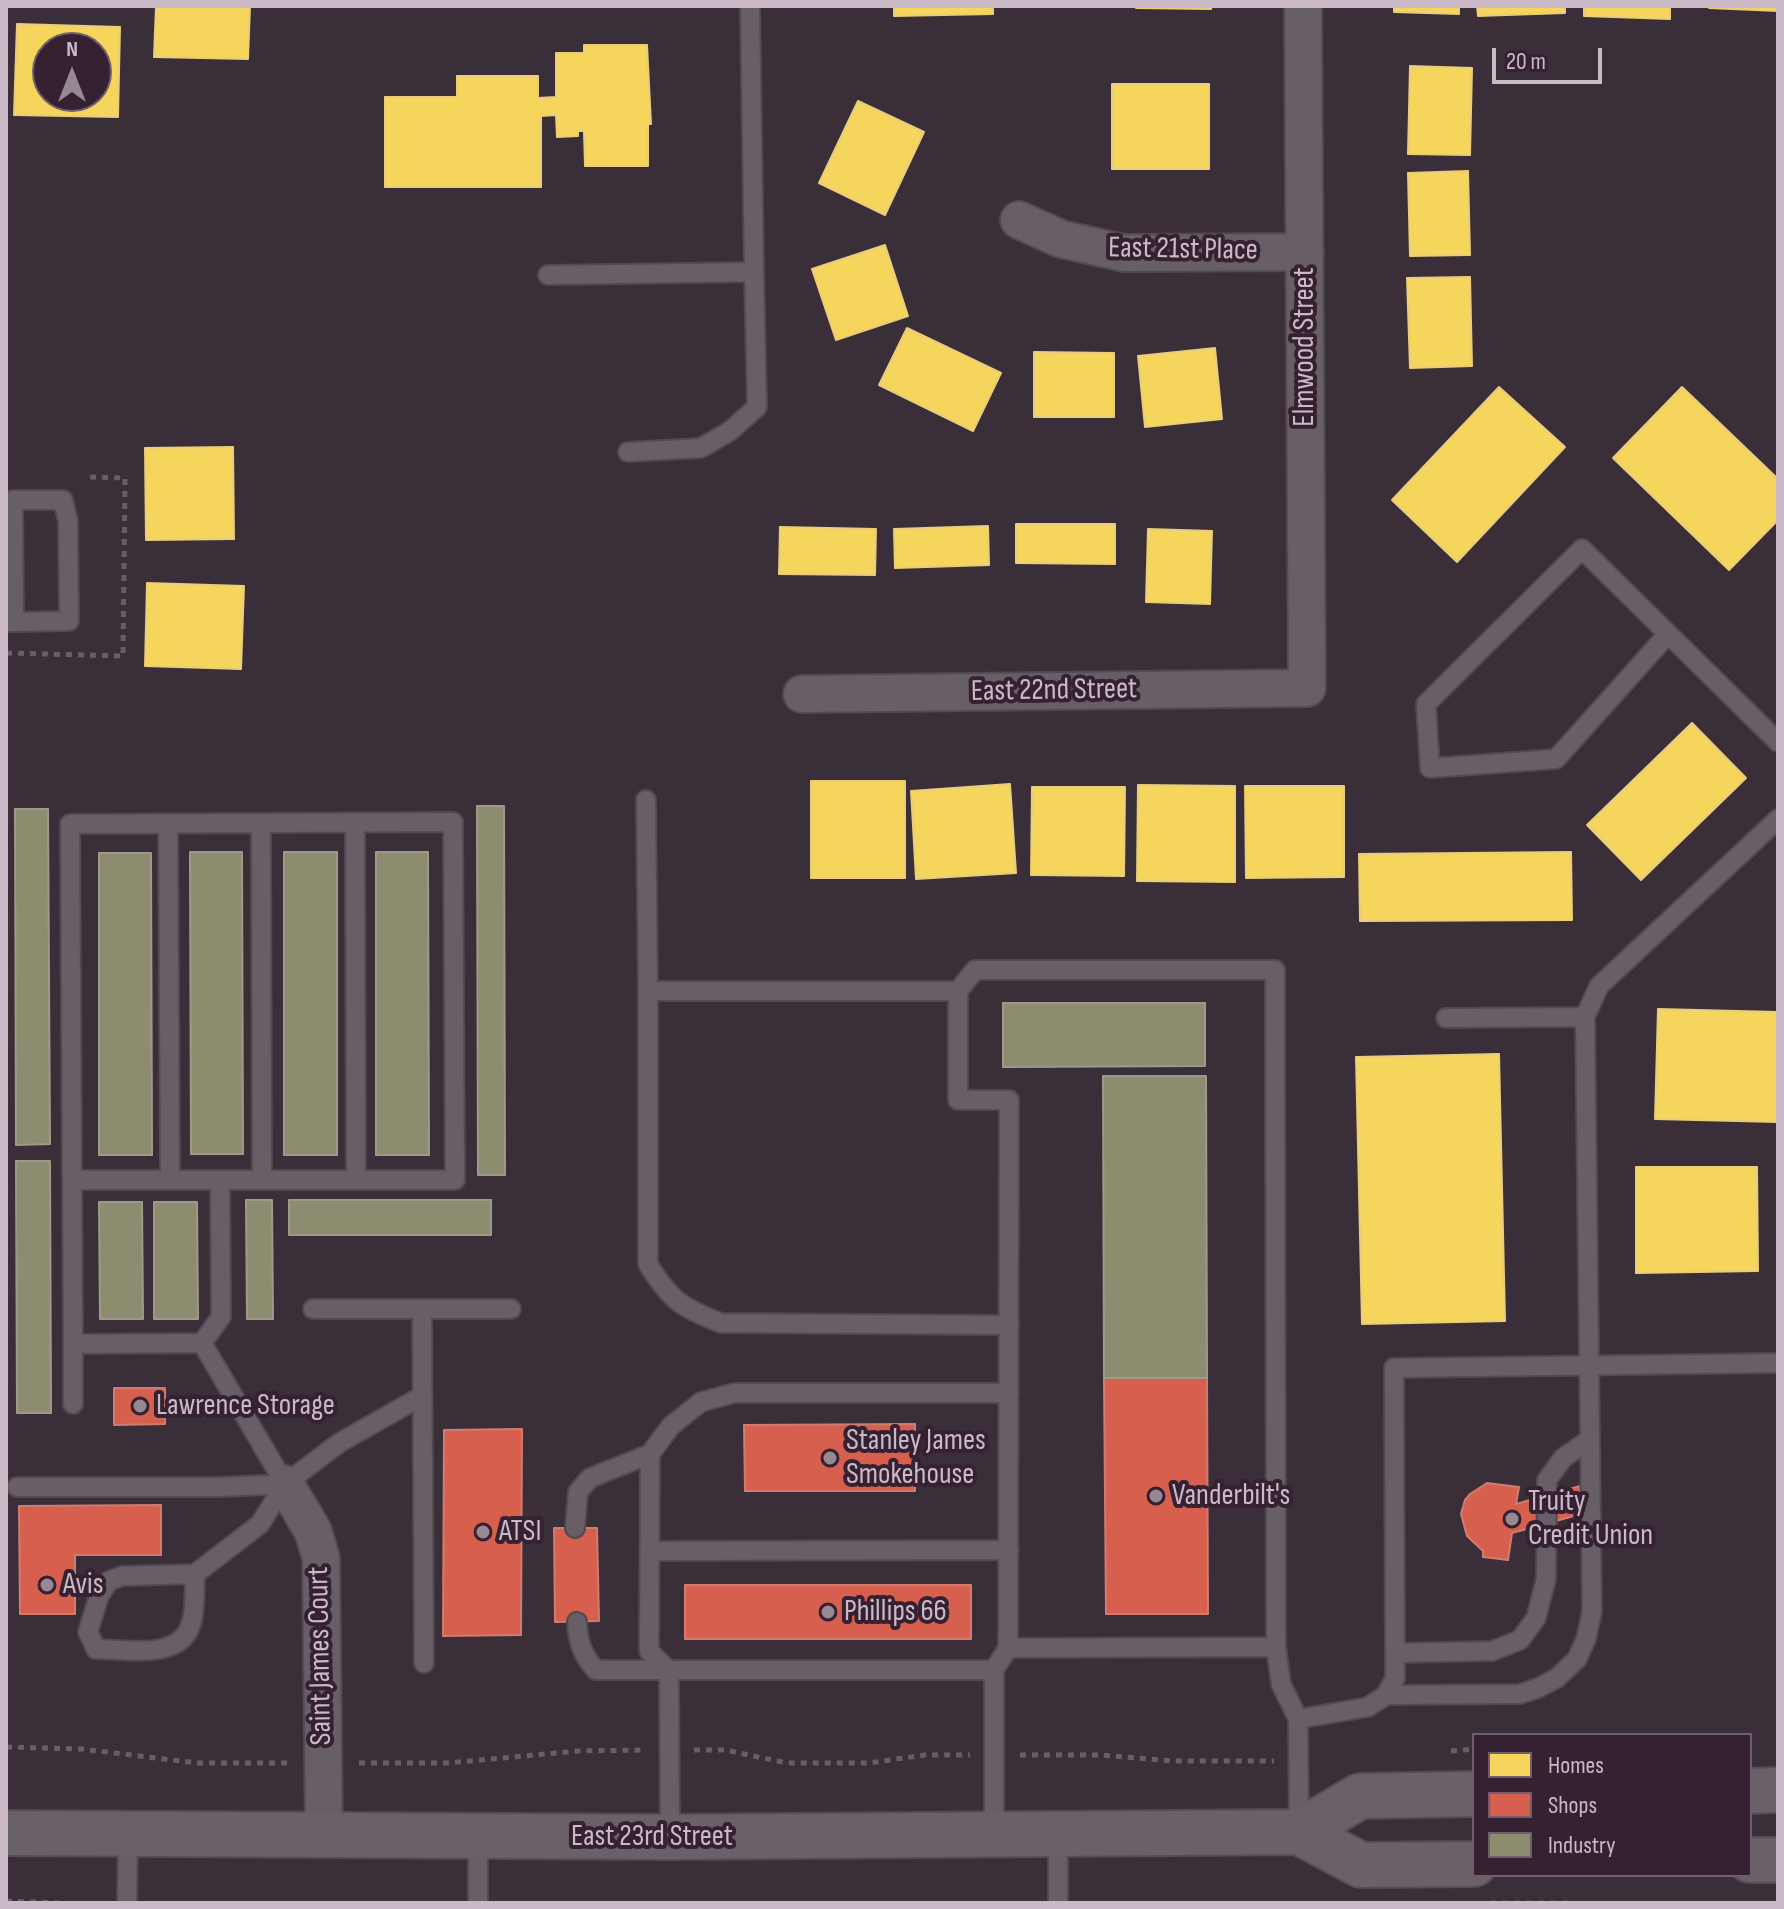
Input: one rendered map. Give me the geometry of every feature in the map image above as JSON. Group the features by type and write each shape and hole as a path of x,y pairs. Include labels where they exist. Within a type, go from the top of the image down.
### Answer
{"main road":[{"path":"1752,1791 1778,1790"},
{"name":"East 23rd Street","path":"1299,1832 1360,1796 1472,1794"},
{"name":"East 23rd Street","path":"6,1833 670,1837 1299,1832 1361,1865 1472,1864"},
{"path":"1752,1860 1778,1860"}],"street":[{"name":"Elmwood Street","path":"1303,6 1307,688"},
{"name":"East 21st Place","path":"1019,220 1061,239 1124,253 1305,252"},
{"name":"East 22nd Street","path":"802,694 1307,688"},
{"name":"Saint James Court","path":"285,1484 313,1531 321,1558 324,1836"}],"lane":[{"path":"628,452 701,448 730,431 757,407 750,6"},
{"path":"548,275 754,272"},
{"path":"13,500 63,500 68,521 69,621 10,622 13,500"},
{"path":"1668,634 1556,759 1430,768 1426,704 1582,549 1778,742"},
{"path":"646,800 648,1264 664,1290 689,1311 721,1323 1009,1325"},
{"path":"1386,1695 1520,1694 1557,1678 1577,1659 1586,1639 1592,1612 1585,1017 1599,986 1778,819"},
{"path":"72,1180 455,1180 453,822 70,824 73,1404"},
{"path":"355,823 356,1180"},
{"path":"168,824 170,1180"},
{"path":"261,824 262,1180"},
{"path":"994,1836 994,1670 1008,1648 1009,1100 958,1100 958,991 975,970 1275,970 1276,1647 1281,1684 1298,1719 1299,1832"},
{"path":"648,991 958,991"},
{"path":"1446,1018 1585,1017"},
{"path":"202,1343 221,1317 220,1180"},
{"path":"313,1309 511,1309"},
{"path":"422,1309 424,1663"},
{"path":"73,1344 202,1343"},
{"path":"202,1343 285,1484"},
{"path":"1298,1719 1368,1707 1386,1695 1395,1678 1394,1368 1778,1363"},
{"path":"575,1528 578,1492 590,1478 650,1454 671,1426 701,1402 734,1393 1009,1393"},
{"path":"195,1574 191,1624 182,1640 167,1649 96,1649 88,1632 99,1596 109,1581 122,1576 195,1574 260,1524 285,1484 339,1443 422,1396"},
{"path":"1395,1653 1492,1651 1520,1640 1536,1618 1546,1579 1547,1480 1563,1458 1589,1440"},
{"path":"650,1454 649,1651 669,1671 670,1837"},
{"path":"17,1487 285,1484"},
{"path":"650,1551 1009,1550"},
{"path":"577,1622 584,1657 596,1670 994,1670"},
{"path":"1008,1648 1276,1647"},
{"path":"127,1903 128,1834"},
{"path":"478,1836 478,1903"},
{"path":"1058,1836 1058,1903"}],"path":[{"path":"6,653 123,656 125,478 89,477"},
{"path":"6,1747 82,1749 197,1763 288,1763"},
{"path":"1444,1751 1472,1749"},
{"path":"357,1763 448,1763 578,1751 670,1750 725,1750 776,1762 819,1764 869,1763 925,1755 1101,1755 1173,1761 1299,1761"},
{"path":"6,1901 60,1903"},
{"path":"1487,1903 1572,1903"}],"building: Homes":[{"path":"156,6 250,6 248,59 154,57"},
{"path":"894,6 993,6 993,14 894,16"},
{"path":"1136,6 1212,6 1211,9"},
{"path":"1394,6 1459,6 1459,14 1394,12"},
{"path":"1477,6 1565,6 1565,13 1478,16"},
{"path":"1584,6 1670,6 1670,19 1584,16"},
{"path":"1778,6 1778,11 1709,8"},
{"path":"17,24 120,27 118,117 14,115"},
{"path":"584,45 647,45 651,124 648,124 648,166 585,166 584,131 578,131 578,136 557,137 556,115 541,116 541,187 385,187 385,97 457,97 457,76 538,76 538,98 556,97 556,53 584,53"},
{"path":"1410,66 1472,68 1470,155 1408,154"},
{"path":"1112,84 1209,84 1209,169 1112,169"},
{"path":"858,101 924,132 885,215 819,183"},
{"path":"1468,171 1470,255 1410,256 1408,173"},
{"path":"885,245 908,316 836,340 812,269"},
{"path":"1470,277 1472,366 1410,368 1407,278"},
{"path":"907,328 1001,373 973,431 879,385"},
{"path":"1215,348 1222,419 1145,427 1138,356"},
{"path":"1034,352 1114,353 1114,417 1034,417"},
{"path":"1499,387 1565,447 1457,562 1392,500"},
{"path":"1682,387 1778,479 1778,520 1729,570 1613,458"},
{"path":"233,447 234,539 146,540 145,448"},
{"path":"1016,524 1115,524 1115,564 1016,563"},
{"path":"988,526 989,565 895,568 894,529"},
{"path":"780,527 876,529 875,575 779,574"},
{"path":"1148,529 1212,531 1210,604 1146,602"},
{"path":"147,583 244,586 241,669 145,666"},
{"path":"1692,723 1746,778 1641,880 1587,825"},
{"path":"811,781 905,781 905,878 811,878"},
{"path":"1010,784 1016,873 916,879 911,791"},
{"path":"1138,785 1235,786 1235,882 1137,881"},
{"path":"1245,786 1344,786 1344,877 1246,878"},
{"path":"1032,787 1125,787 1124,876 1031,875"},
{"path":"1571,852 1572,920 1360,921 1359,854"},
{"path":"1658,1009 1778,1012 1778,1122 1655,1119"},
{"path":"1499,1054 1505,1321 1362,1324 1356,1057"},
{"path":"1636,1167 1757,1167 1758,1271 1636,1273"}],"building: Shops":[{"name":"Vanderbilt's","path":"1104,1378 1207,1378 1208,1614 1106,1614"},
{"name":"Lawrence Storage","path":"114,1388 165,1388 165,1424 114,1425"},
{"name":"Stanley James Smokehouse","path":"915,1424 915,1491 745,1491 744,1425"},
{"name":"ATSI","path":"522,1429 521,1635 443,1636 444,1430"},
{"name":"Truity Credit Union","path":"1487,1483 1519,1487 1516,1504 1580,1486 1577,1511 1574,1516 1512,1533 1508,1560 1483,1557 1483,1551 1467,1536 1461,1514 1470,1494"},
{"name":"Avis","path":"161,1505 161,1555 75,1555 75,1614 20,1614 19,1506"},
{"path":"554,1528 597,1528 599,1621 555,1622"},
{"name":"Phillips 66","path":"685,1585 971,1585 971,1639 685,1639"}],"building: Industry":[{"path":"477,806 504,806 505,1175 478,1175"},
{"path":"15,809 48,809 50,1144 16,1145"},
{"path":"190,852 242,852 243,1154 191,1154"},
{"path":"284,852 337,852 337,1155 284,1155"},
{"path":"376,852 428,852 429,1155 376,1155"},
{"path":"99,853 151,853 152,1155 99,1155"},
{"path":"1003,1003 1205,1003 1205,1066 1003,1067"},
{"path":"1103,1076 1206,1076 1207,1378 1104,1378"},
{"path":"16,1161 50,1161 51,1413 17,1413"},
{"path":"246,1200 272,1200 273,1319 247,1319"},
{"path":"289,1200 491,1200 491,1235 289,1235"},
{"path":"99,1202 142,1202 143,1319 100,1319"},
{"path":"154,1202 197,1202 198,1319 154,1319"}],"place":[{"name":"Lawrence Storage","path":"140,1406"},
{"name":"Stanley James Smokehouse","path":"830,1458"},
{"name":"Vanderbilt's","path":"1156,1496"},
{"name":"Truity Credit Union","path":"1512,1519"},
{"name":"ATSI","path":"483,1532"},
{"name":"Avis","path":"47,1585"},
{"name":"Phillips 66","path":"828,1612"}]}
